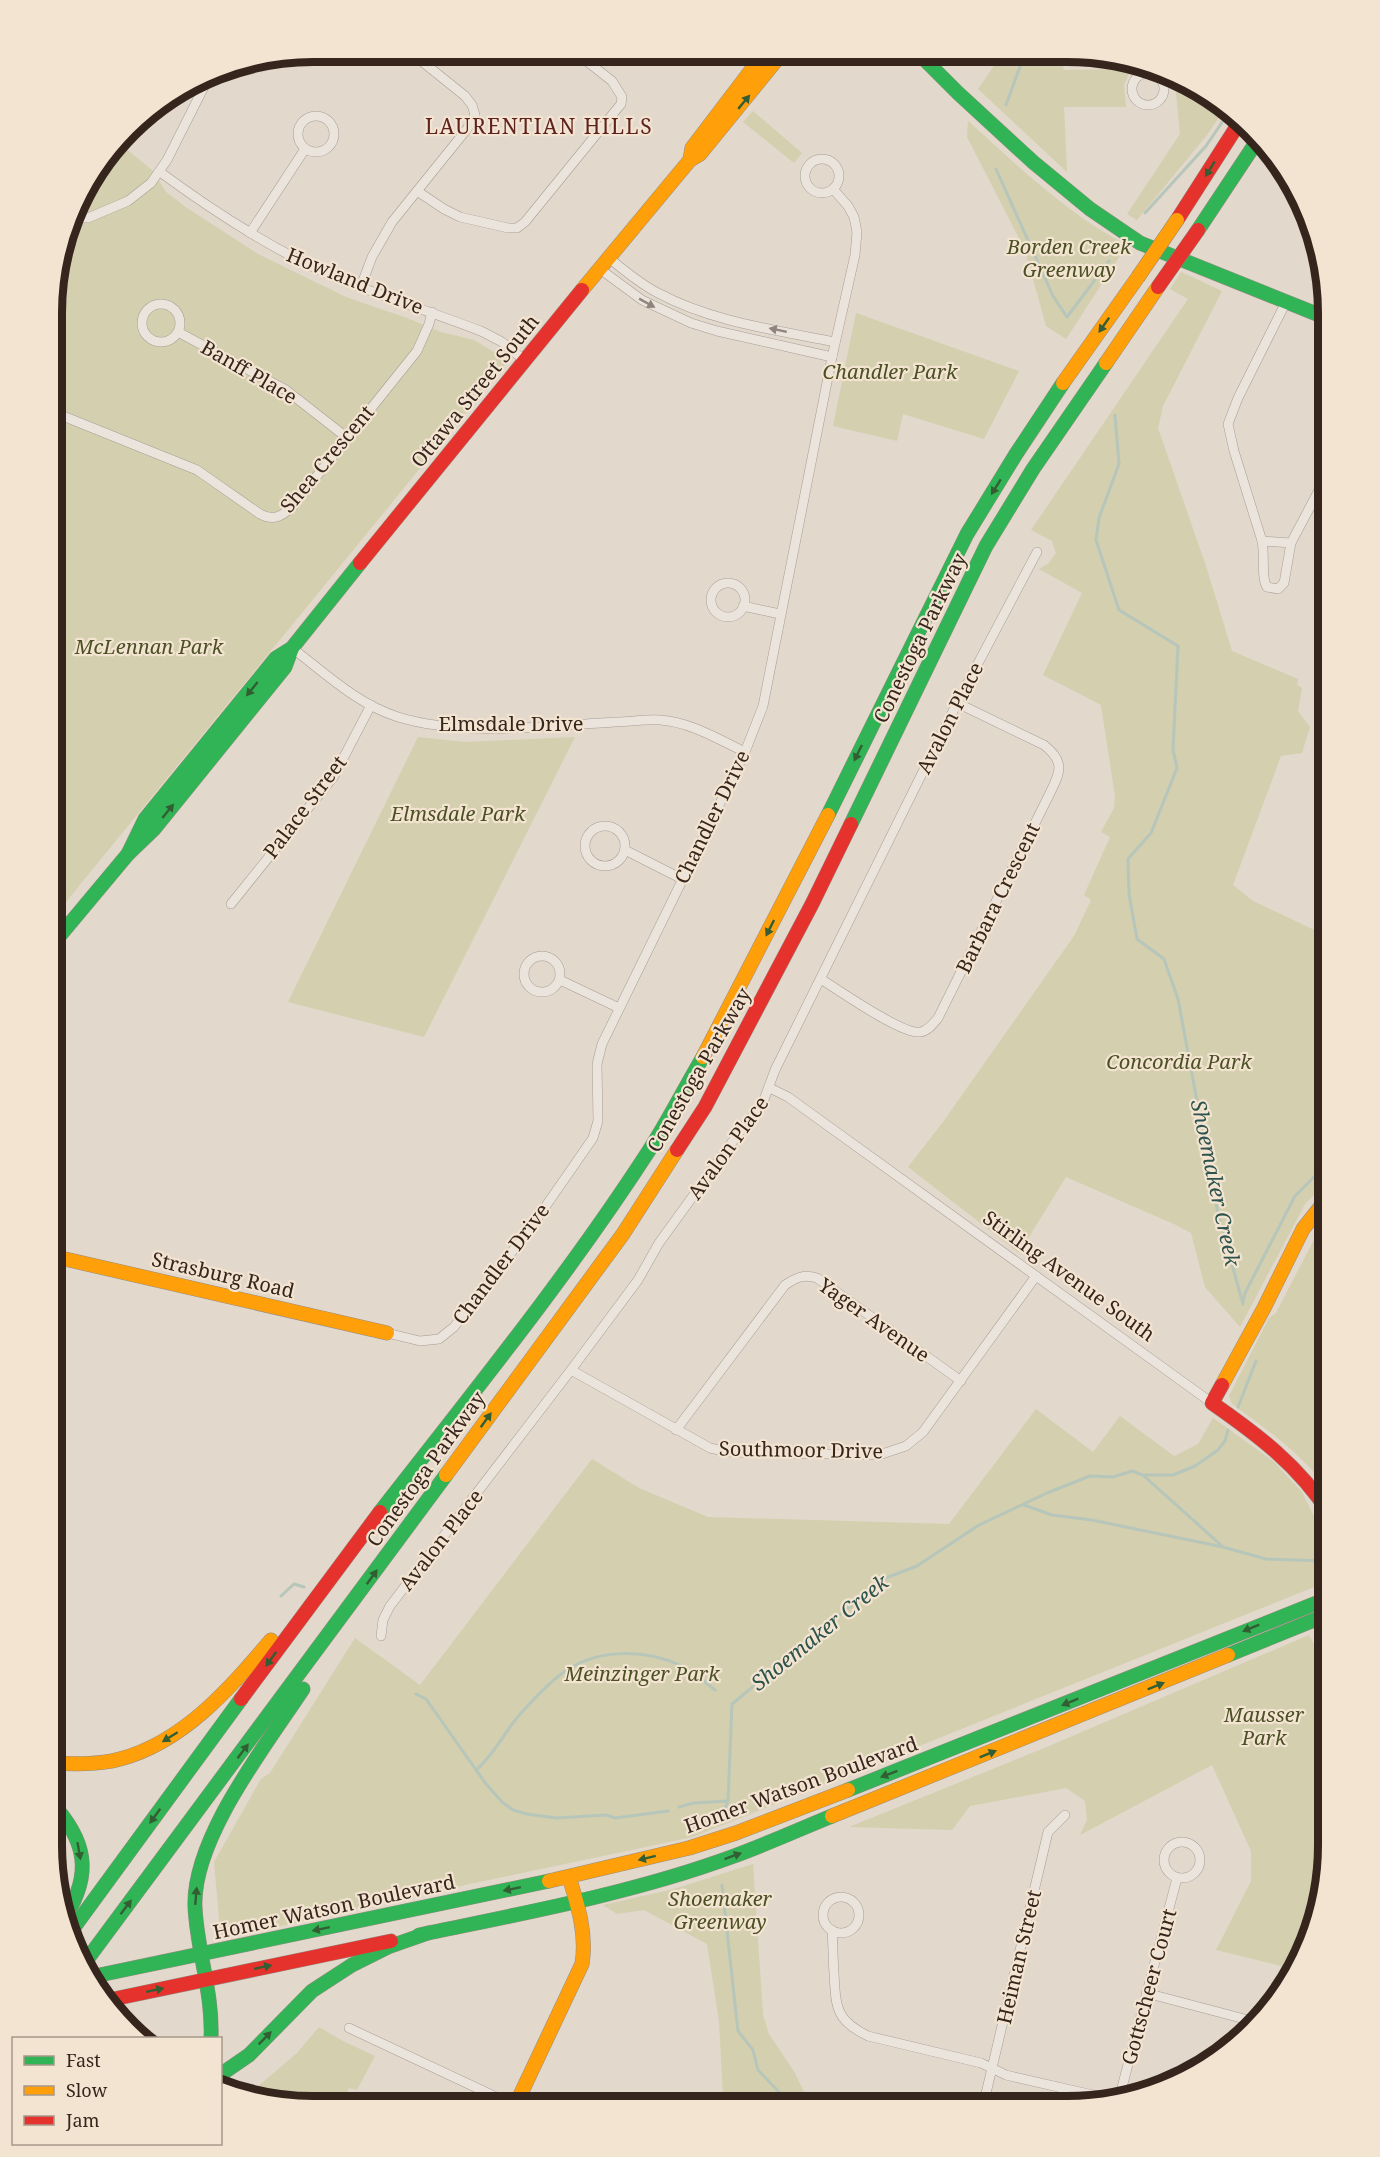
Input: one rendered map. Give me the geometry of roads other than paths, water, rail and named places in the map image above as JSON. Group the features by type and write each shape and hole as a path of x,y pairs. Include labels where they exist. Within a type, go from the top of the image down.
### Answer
{"main road":[{"path":"690,160 692,148 757,62"},
{"path":"690,160 700,154 775,62"},
{"path":"928,62 1033,162 1090,208 1140,243 1318,315"},
{"name":"Conestoga Parkway","path":"75,1926 343,1561 536,1310 597,1227 649,1150 705,1053 793,884 967,534 1028,435 1177,220 1236,127"},
{"name":"Conestoga Parkway","path":"88,1957 350,1607 623,1234 705,1107 812,904 986,546 1033,469 1254,145"},
{"name":"Ottawa Street South","path":"62,933 128,854 145,819 276,658 292,648 524,360 690,160"},
{"path":"1212,1403 1294,1246 1318,1207"},
{"name":"Strasburg Road","path":"62,1258 387,1333"},
{"name":"Stirling Avenue South","path":"1212,1403 1292,1463 1318,1495"},
{"path":"62,1764 120,1759 164,1741 190,1724 241,1676 318,1584 343,1561"},
{"name":"Homer Watson Boulevard","path":"98,1975 569,1877 689,1848 736,1833 946,1752 1318,1602"},
{"path":"212,2037 212,2014 206,1979 209,1953 195,1906 198,1878 207,1848 226,1806 340,1632 350,1607"},
{"name":"Homer Watson Boulevard","path":"114,1999 428,1933 677,1874 734,1856 1318,1618"},
{"path":"62,1812 72,1827 79,1845 81,1859 82,1875 79,1892 70,1908"},
{"path":"520,2096 585,1958 586,1945 569,1877"},
{"path":"222,2074 249,2055 312,1991 388,1947 428,1933"}],"street":[{"path":"361,286 380,242 392,222 468,129 475,115 472,105 465,96 423,62"},
{"path":"417,191 460,217 508,228 517,228 525,222 621,104 620,91 612,81 588,62"},
{"path":"81,218 88,218 128,201 151,183 160,172 204,86"},
{"path":"315,116 328,120 334,128 330,146 317,153 305,149 298,140 298,129 301,123 315,116"},
{"path":"250,233 305,149"},
{"name":"Howland Drive","path":"160,172 250,233 310,265 483,332 502,342 524,360"},
{"name":"Chandler Drive","path":"387,1333 420,1341 439,1340 454,1327 534,1223 595,1133 599,1114 598,1057 602,1044 745,752 763,706 835,342 855,255 857,232 854,217 848,206 833,189"},
{"path":"609,258 660,294 710,314 835,342"},
{"path":"600,269 642,300 691,323 832,357"},
{"path":"1286,302 1238,398 1228,424 1262,541 1265,554 1263,582 1267,587 1278,589 1284,583 1291,543 1318,492"},
{"name":"Banff Place","path":"156,305 167,306 179,316 178,332 166,342 153,340 143,329 144,315 156,305"},
{"name":"Shea Crescent","path":"62,416 197,470 267,518 274,518 283,515 292,507 417,351 432,312"},
{"name":"Banff Place","path":"178,332 286,390 346,437"},
{"path":"1262,541 1291,543"},
{"name":"Avalon Place","path":"381,1636 383,1620 390,1606 572,1370 638,1280 659,1243 742,1127 762,1106 775,1070 957,703 1036,552"},
{"path":"743,606 780,614"},
{"name":"Elmsdale Drive","path":"292,648 350,693 398,717 444,727 494,728 661,720 696,728 745,752"},
{"name":"Barbara Crescent","path":"821,979 867,1008 910,1031 920,1032 930,1028 938,1018 1050,795 1059,775 1059,763 1052,751 957,703"},
{"name":"Palace Street","path":"231,904 334,776 371,705"},
{"path":"609,826 622,835 625,850 618,862 604,866 595,864 590,859 585,842 594,829 609,826"},
{"path":"625,850 682,879"},
{"path":"547,956 556,962 560,969 560,980 552,990 539,992 525,982 525,969 533,958 547,956"},
{"path":"560,980 619,1008"},
{"name":"Stirling Avenue South","path":"770,1088 798,1104 1212,1403"},
{"name":"Yager Avenue","path":"676,1430 785,1285 795,1278 807,1275 817,1278 961,1381"},
{"name":"Southmoor Drive","path":"572,1370 710,1448 728,1452 879,1455 906,1446 923,1432 1036,1276"},
{"name":"Heiman Street","path":"985,2096 1048,1832 1065,1815"},
{"path":"1175,1843 1189,1843 1199,1852 1200,1864 1190,1876 1177,1878 1165,1867 1163,1858 1165,1852 1175,1843"},
{"name":"Gottscheer Court","path":"1121,2090 1177,1878"},
{"path":"832,1930 836,2002 844,2019 855,2029 868,2036 981,2062 1006,2075 1090,2094"},
{"path":"1146,1993 1247,2020"},
{"path":"349,2028 494,2096"}],"waterway":[{"name":"Shoemaker Creek","path":"1006,105 1022,62"},
{"name":"Shoemaker Creek","path":"1145,213 1206,146 1225,117"},
{"name":"Shoemaker Creek","path":"996,169 1053,296 1067,317 1109,261"},
{"name":"Shoemaker Creek","path":"1115,415 1119,464 1099,518 1096,540 1119,610 1178,646 1173,750 1177,768 1151,833 1128,859 1129,894 1137,939 1164,959 1178,999 1218,1214 1243,1304"},
{"path":"1243,1302 1245,1293 1295,1196 1318,1173"},
{"name":"Shoemaker Creek","path":"1238,1407 1256,1361"},
{"name":"Shoemaker Creek","path":"724,1811 728,1801 732,1704 883,1579 917,1566 979,1525 1047,1493 1090,1476 1113,1477 1132,1471 1143,1475 1173,1475 1195,1466 1218,1450 1225,1441 1228,1430"},
{"path":"1144,1476 1222,1546"},
{"path":"1024,1505 1052,1515 1092,1520 1223,1547 1266,1559 1318,1561"},
{"path":"281,1596 294,1584 304,1587"},
{"path":"476,1770 521,1713 547,1686 577,1664 607,1655 653,1656 682,1666 715,1690"},
{"path":"416,1694 426,1699 486,1784 502,1802 513,1810 556,1818 606,1815 615,1818 668,1811"},
{"path":"679,1807 693,1803 728,1801"},
{"name":"Shoemaker Creek","path":"722,1885 738,2031 753,2050 758,2070 782,2096"}],"district":[{"name":"LAURENTIAN HILLS","path":"539,127"}],"park label":[{"name":"Borden Creek Greenway","path":"1069,258"},
{"name":"Chandler Park","path":"890,372"},
{"name":"McLennan Park","path":"149,647"},
{"name":"Elmsdale Park","path":"458,814"},
{"name":"Concordia Park","path":"1179,1062"},
{"name":"Meinzinger Park","path":"642,1674"},
{"name":"Mausser Park","path":"1264,1726"},
{"name":"Shoemaker Greenway","path":"720,1910"}]}
